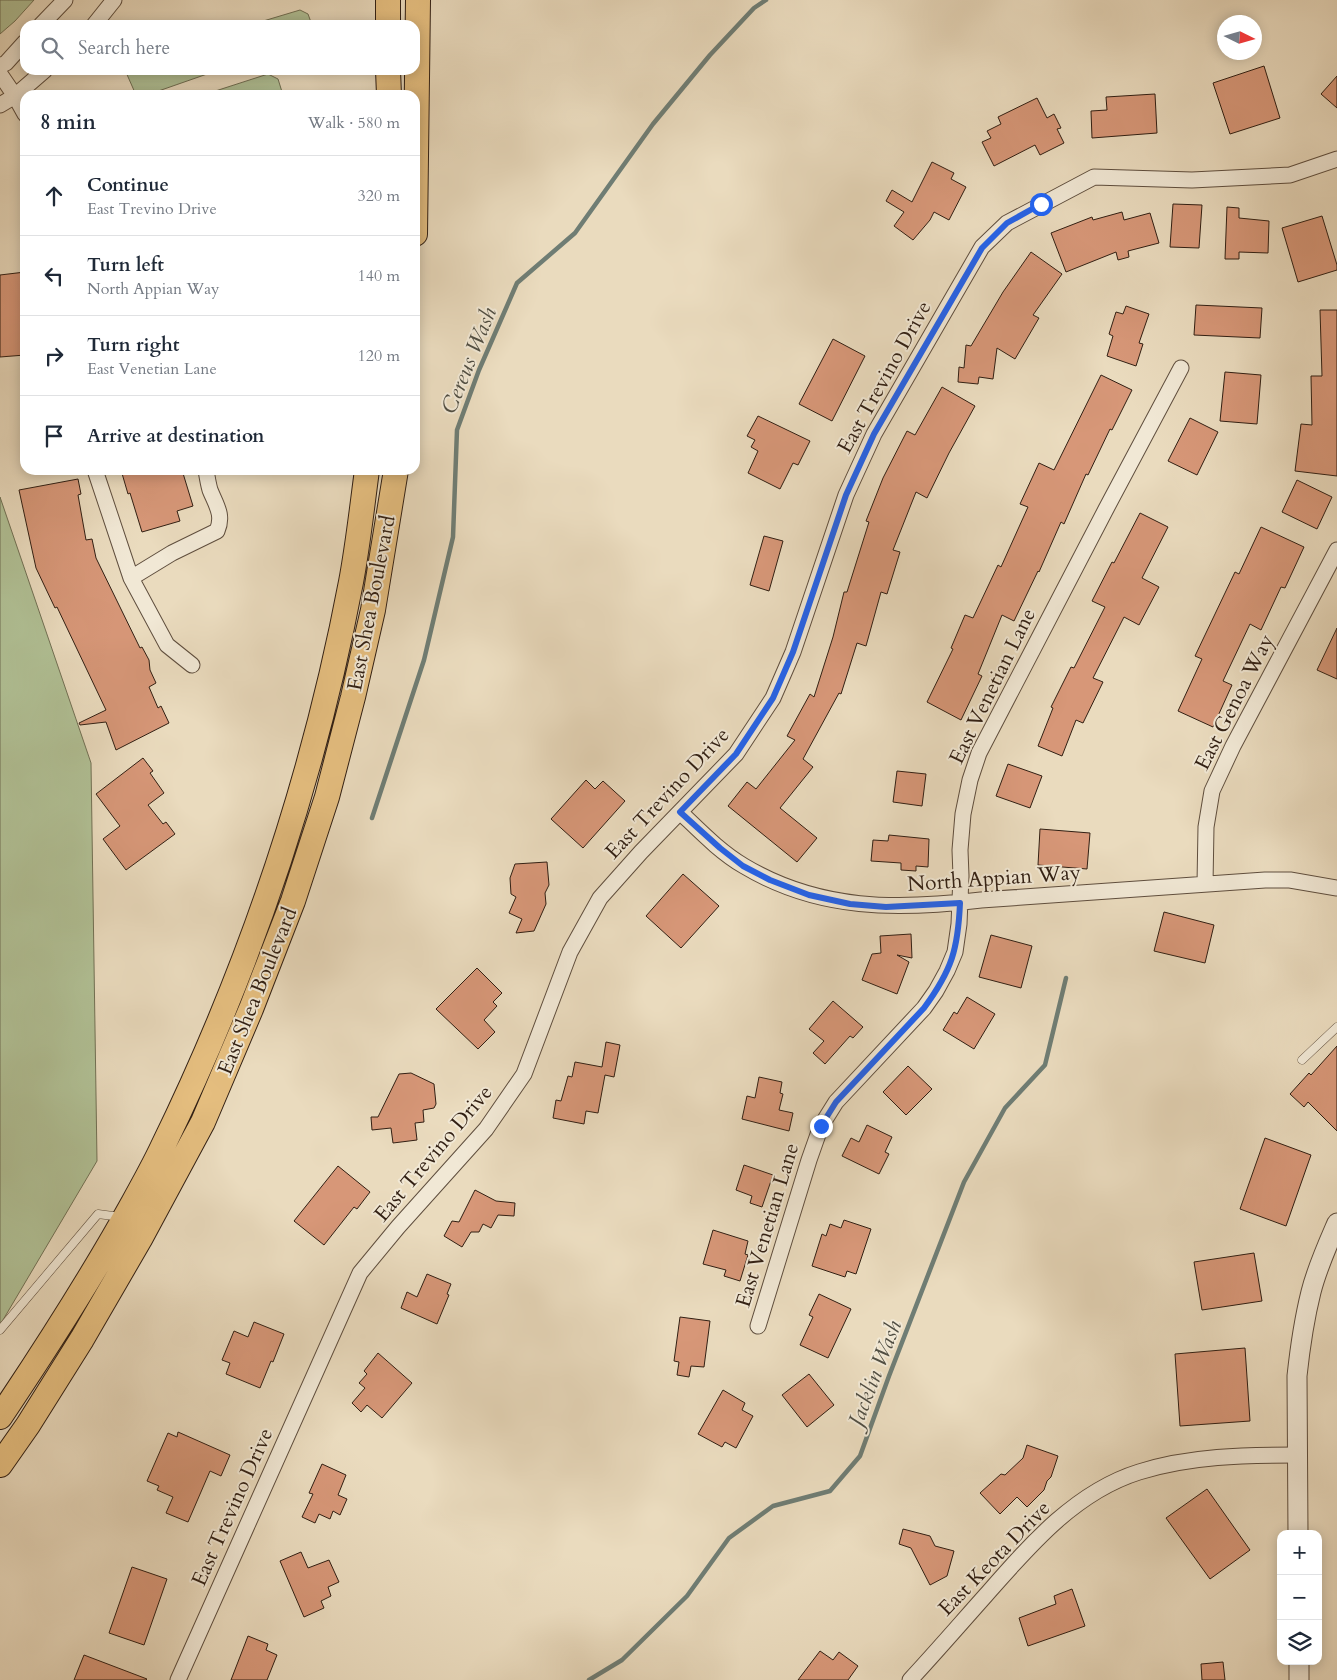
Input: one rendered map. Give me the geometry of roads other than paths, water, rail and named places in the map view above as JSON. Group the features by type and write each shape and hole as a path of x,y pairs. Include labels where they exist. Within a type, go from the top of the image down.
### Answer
{"main road":[{"path":"388,0 388,20"},
{"path":"418,0 418,20"},
{"path":"388,75 388,90"},
{"path":"417,75 417,90"},
{"name":"East Shea Boulevard","path":"0,1417 55,1335 162,1149 236,983 280,858 304,779 351,581 366,475"},
{"name":"East Shea Boulevard","path":"0,1465 82,1340 140,1239 203,1122 251,1008 293,901 327,797 373,610 395,475"},
{"path":"323,703 350,709"}],"street":[{"path":"46,20 65,0"},
{"path":"98,20 114,0"},
{"path":"0,66 6,63 20,48"},
{"path":"0,74 20,105"},
{"path":"22,90 39,75"},
{"path":"0,105 20,92"},
{"name":"East Trevino Drive","path":"178,1680 360,1273 398,1227 486,1129 524,1074 570,952 600,898 641,852 736,754 773,698 793,652 846,495 866,451 982,248 1007,223 1094,177 1192,180 1290,175 1336,164"},
{"name":"East Venetian Lane","path":"758,1326 821,1126 836,1102 924,1008 936,991 955,952 960,903 960,850 963,814 970,780 979,752 1096,526 1181,368"},
{"path":"97,475 131,578 167,646 192,666"},
{"path":"131,578 217,531 220,524 220,512 210,488 207,475"},
{"name":"East Genoa Way","path":"1205,884 1206,827 1212,791 1233,746 1337,550"},
{"name":"North Appian Way","path":"680,812 743,866 770,880 809,895 850,904 886,907 960,903 1205,884 1290,880 1337,888"},
{"path":"1298,1530 1297,1376 1302,1336 1311,1293 1322,1258 1337,1223"},
{"name":"East Keota Drive","path":"910,1680 1028,1547 1069,1510 1103,1488 1137,1472 1165,1464 1267,1455 1297,1455"},
{"path":"1299,1665 1299,1680"}],"lane":[{"path":"1302,1060 1337,1028"},
{"path":"0,1330 98,1214 113,1216 121,1223"}],"waterway":[{"name":"Cereus Wash","path":"372,818 424,660 453,537 457,430 479,370 517,283 575,233 653,124 710,55 754,8 766,0"},
{"name":"Jacklin Wash","path":"589,1680 622,1660 687,1596 729,1538 773,1506 830,1491 860,1456 964,1182 1005,1108 1045,1065 1066,978"}]}
